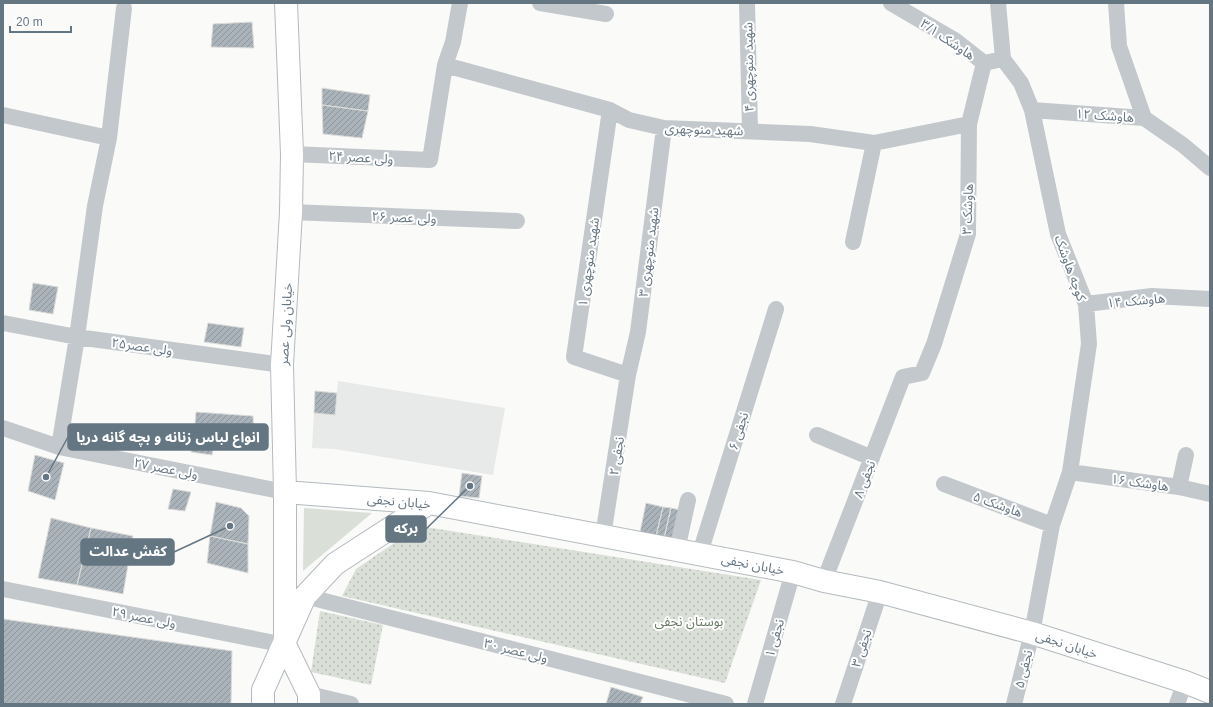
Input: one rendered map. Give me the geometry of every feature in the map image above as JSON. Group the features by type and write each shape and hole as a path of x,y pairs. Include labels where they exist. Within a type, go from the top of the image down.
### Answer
{"street":[{"name":"خیابان ولی عصر","path":"263,704 263,690 284,645 285,492 282,365 291,212 292,154 286,3"},
{"path":"445,65 453,42 460,3"},
{"path":"540,3 570,6 606,14"},
{"name":"شهید منوچهری ۴","path":"747,3 750,130"},
{"name":"هاوشک ۳/۱","path":"891,3 956,41 984,63"},
{"path":"984,63 1003,59 998,3"},
{"path":"1116,3 1119,46 1144,118"},
{"path":"59,447 77,337 95,206 109,138 124,8"},
{"name":"کوچه هاوشک","path":"1003,59 1021,83 1032,110 1058,234 1086,304 1089,344 1070,472 1052,524 1032,633"},
{"name":"هاوشک ۳","path":"903,376 922,373 934,344 968,234 969,124 984,63"},
{"name":"ولی عصر ۲۴","path":"292,154 430,160 445,65"},
{"name":"شهید منوچهری","path":"445,65 610,110 629,120 664,128 750,130 810,134 874,143 969,124"},
{"name":"شهید منوچهری ۱","path":"610,110 574,357 628,375"},
{"name":"هاوشک ۱۲","path":"1032,110 1144,118 1183,145 1210,168"},
{"path":"3,115 109,138"},
{"name":"شهید منوچهری ۳","path":"628,375 638,332 664,128"},
{"path":"853,242 874,143"},
{"name":"ولی عصر ۲۶","path":"291,212 517,221"},
{"name":"هاوشک ۱۴","path":"1086,304 1152,296 1210,299"},
{"name":"نجفی ۶","path":"700,553 776,309"},
{"name":"ولی عصر۲۵","path":"3,323 77,337 282,365"},
{"name":"نجفی ۲","path":"603,536 628,375"},
{"name":"نجفی ۸","path":"824,580 903,376"},
{"name":"ولی عصر ۲۷","path":"3,428 59,447 285,492"},
{"path":"817,434 872,458"},
{"path":"1178,487 1186,455"},
{"name":"هاوشک ۱۶","path":"1070,472 1178,487 1210,494"},
{"name":"هاوشک ۵","path":"944,484 1052,524"},
{"name":"خیابان نجفی","path":"285,492 429,503 677,550 700,553 793,572 880,592 1032,633 1185,682 1210,692"},
{"path":"677,550 688,500"},
{"path":"284,645 305,596 335,564 429,503"},
{"name":"نجفی ۱","path":"755,704 793,572"},
{"name":"ولی عصر ۲۹","path":"3,589 284,645"},
{"name":"نجفی ۳","path":"842,704 880,592"},
{"name":"ولی عصر ۳۰","path":"305,596 726,704"},
{"name":"نجفی ۵","path":"1014,704 1032,633"},
{"name":"خیابان ولی عصر","path":"284,645 309,699"},
{"path":"1177,704 1185,682"},
{"path":"309,699 351,704"}],"shaded area":[{"path":"338,381 505,408 493,475 335,449 312,448 314,413 335,414"}],"green space":[{"path":"304,508 372,513 303,571"},
{"name":"بوستان نجفی","path":"419,526 761,580 725,683 342,596 356,569"},
{"path":"320,611 383,625 371,685 311,672"}],"building":[{"path":"252,22 254,48 211,47 213,24"},
{"path":"322,88 370,95 368,111 322,105"},
{"path":"322,105 368,111 362,138 323,134"},
{"path":"33,283 58,287 53,314 29,310"},
{"path":"208,323 244,328 241,347 204,342"},
{"path":"315,391 337,393 335,415 314,413"},
{"path":"196,412 253,416 254,439 194,437"},
{"path":"194,437 215,438 212,455 191,452"},
{"path":"35,455 64,463 55,500 28,491"},
{"path":"462,473 482,476 479,498 459,496"},
{"path":"173,489 191,492 185,511 168,509"},
{"path":"216,502 241,508 249,516 248,544 210,536"},
{"path":"646,503 663,507 656,536 640,532"},
{"path":"663,507 671,508 664,538 656,536"},
{"path":"671,508 681,510 674,540 664,538"},
{"path":"51,518 91,528 77,585 38,578"},
{"path":"91,528 133,536 123,594 77,585"},
{"path":"210,536 248,544 248,573 207,563"},
{"path":"3,619 232,651 231,704 3,704"},
{"path":"611,687 643,697 640,704 606,704"}],"place":[{"name":"انواع لباس زنانه و بچه گانه دریا","path":"46,477"},
{"name":"برکه","path":"470,486"},
{"name":"کفش عدالت","path":"230,526"}]}
